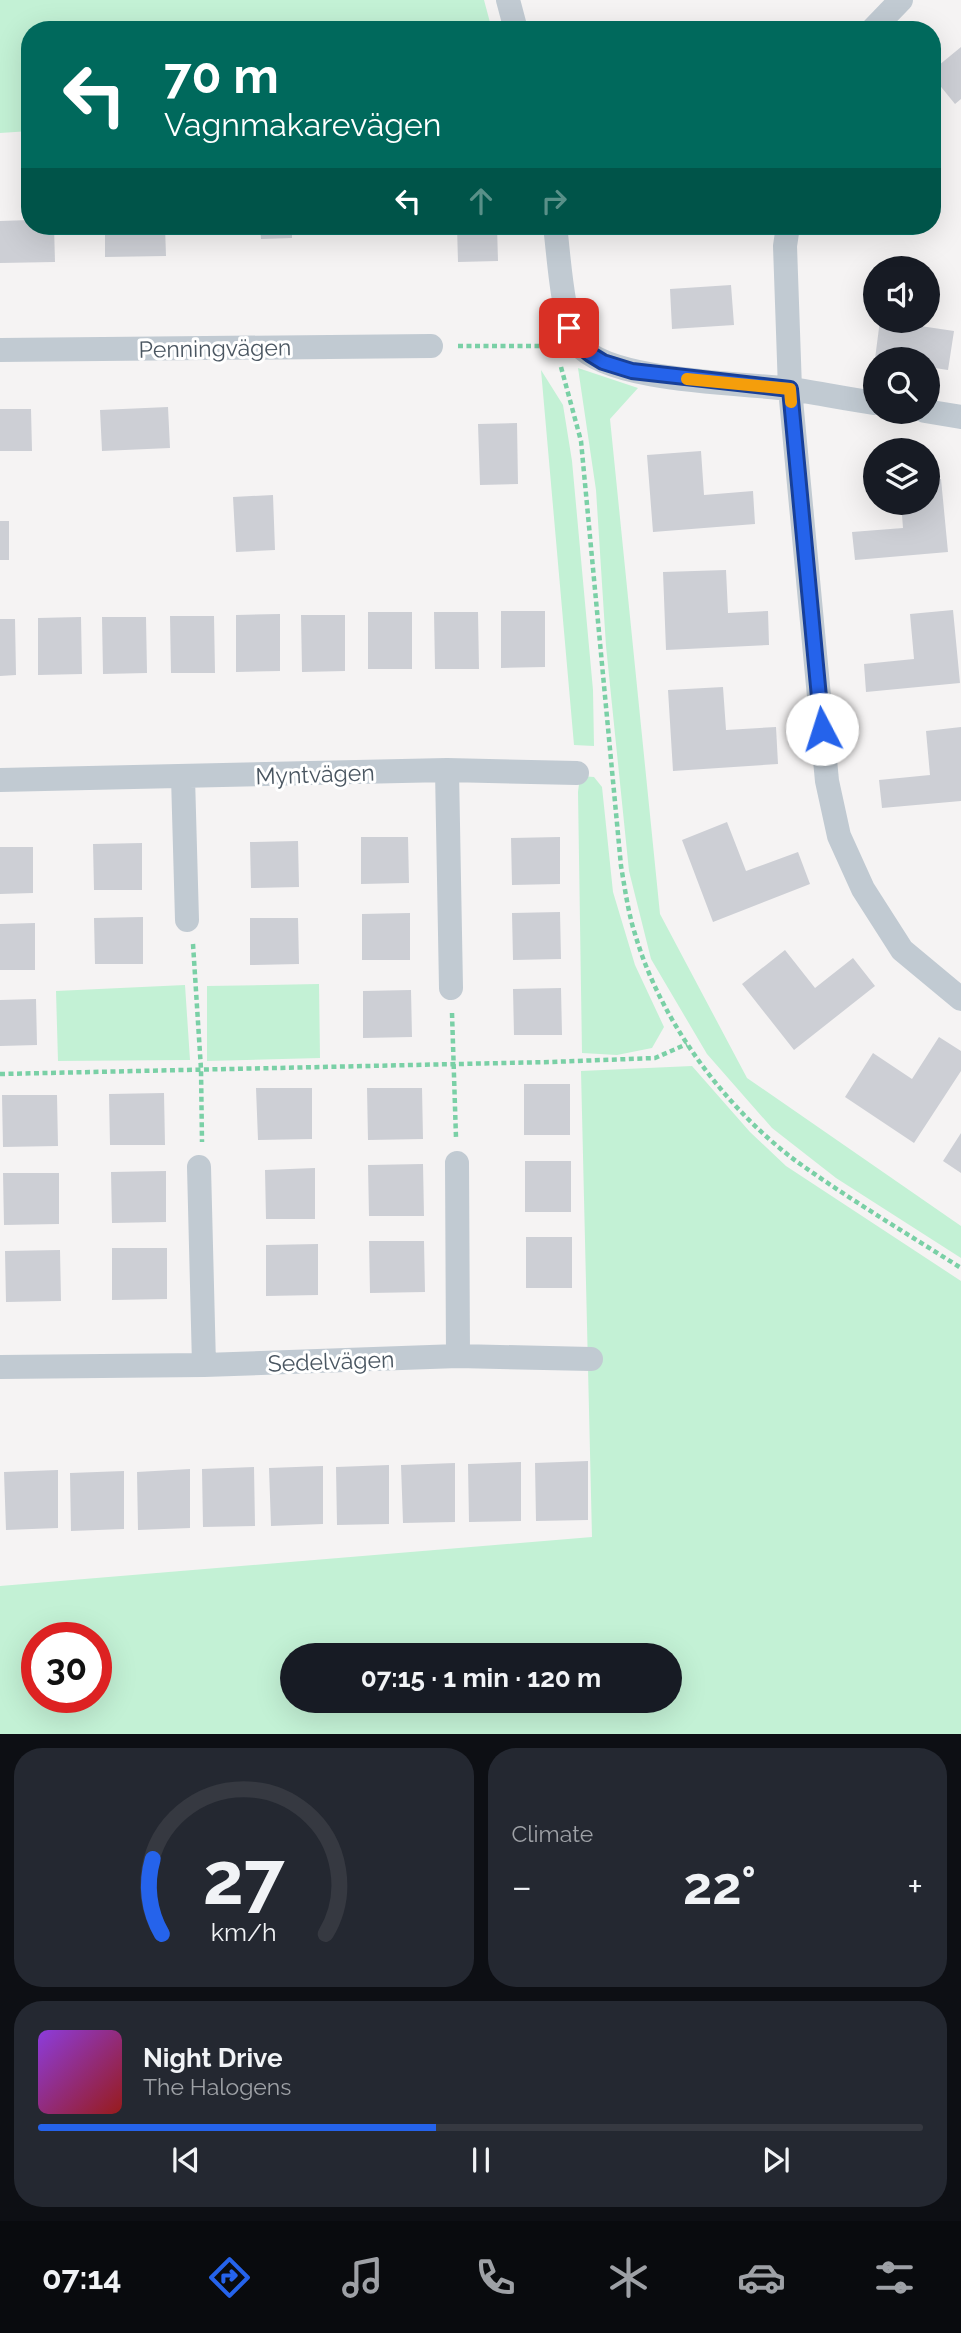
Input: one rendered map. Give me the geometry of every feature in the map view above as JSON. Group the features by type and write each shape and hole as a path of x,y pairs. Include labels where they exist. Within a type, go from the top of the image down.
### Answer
{"street":[{"path":"508,0 514,21"},
{"path":"881,21 901,0"},
{"path":"556,235 569,328 580,346 603,362 632,371 790,389 863,401"},
{"path":"787,235 790,389 827,781 839,836 863,889 902,950 961,999"},
{"name":"Penningvägen","path":"0,350 431,346"},
{"path":"940,414 961,417"},
{"path":"447,770 451,988"},
{"name":"Myntvägen","path":"0,780 447,770 577,773"},
{"path":"183,777 187,920"},
{"path":"457,1163 457,1356"},
{"path":"199,1167 204,1365"},
{"name":"Sedelvägen","path":"0,1367 204,1365 457,1356 591,1359"}],"path":[{"path":"580,346 559,362 581,441 621,866 629,913 643,957 661,1000 687,1044 729,1098 795,1160 961,1268"},
{"path":"187,920 193,940 201,1069 202,1139 199,1167"},
{"path":"451,988 457,1163"},
{"path":"0,1074 655,1058 687,1044"}],"green space":[{"path":"0,0 484,0 490,21 21,21 21,132 0,133"},
{"path":"578,368 638,388 610,419 660,914 747,1078 961,1226 961,1258 836,1178 772,1128 707,1054 651,959 629,871 606,646 596,490"},
{"path":"541,370 563,405 572,461 593,690 594,746 574,745"},
{"path":"580,776 594,777 602,787 613,892 635,965 664,1027 652,1048 617,1055 582,1053 578,792"},
{"path":"319,984 320,1058 207,1061 207,986"},
{"path":"185,985 190,1060 58,1061 56,991"},
{"path":"692,1066 750,1132 786,1166 961,1281 961,1734 0,1734 0,1586 592,1537 581,1071"}],"building":[{"path":"961,47 961,99 955,104 941,87 941,63"},
{"path":"21,220 21,235 54,235 55,262 0,263 0,221"},
{"path":"105,235 165,235 166,256 105,257"},
{"path":"261,235 292,235 292,238 261,239"},
{"path":"457,235 497,235 498,261 458,262"},
{"path":"731,285 734,325 672,329 670,289"},
{"path":"940,329 954,331 948,370 940,369 940,347 877,347 878,333 940,333"},
{"path":"168,407 170,448 102,451 100,410"},
{"path":"0,409 31,409 32,451 0,451"},
{"path":"517,423 518,484 480,485 478,424"},
{"path":"701,451 704,495 753,491 755,524 653,532 647,455"},
{"path":"940,479 948,552 855,560 852,532 903,528 902,515 940,515"},
{"path":"273,495 275,550 236,552 233,497"},
{"path":"0,521 9,521 9,560 0,560"},
{"path":"726,570 728,613 768,611 769,645 666,650 663,572"},
{"path":"953,610 960,683 866,692 864,664 914,659 910,614"},
{"path":"501,611 545,611 545,667 501,668"},
{"path":"368,612 412,612 412,669 368,669"},
{"path":"434,612 478,612 479,669 435,669"},
{"path":"280,614 280,671 236,672 236,615"},
{"path":"301,615 345,615 345,671 302,672"},
{"path":"170,616 214,616 215,673 171,673"},
{"path":"81,617 82,674 38,675 38,618"},
{"path":"102,617 146,617 147,673 103,674"},
{"path":"0,619 15,619 16,675 0,676"},
{"path":"723,687 726,730 776,727 778,764 673,771 668,690"},
{"path":"961,727 961,801 882,808 879,780 930,775 926,731"},
{"path":"727,822 746,871 798,852 810,884 713,922 682,840"},
{"path":"361,837 408,837 409,883 361,884"},
{"path":"560,837 560,884 512,885 511,838"},
{"path":"298,841 299,887 251,888 250,842"},
{"path":"142,843 142,890 94,890 93,844"},
{"path":"0,847 33,847 33,893 0,894"},
{"path":"560,912 561,959 513,960 512,913"},
{"path":"410,913 410,960 362,960 362,914"},
{"path":"143,917 143,964 95,964 94,918"},
{"path":"250,918 298,918 299,964 250,965"},
{"path":"35,923 35,970 0,970 0,924"},
{"path":"785,950 815,988 853,958 875,986 794,1050 742,984"},
{"path":"561,988 562,1035 514,1035 513,989"},
{"path":"411,990 412,1037 363,1038 363,991"},
{"path":"36,999 37,1045 0,1046 0,1000"},
{"path":"939,1037 961,1051 961,1071 914,1143 845,1097 873,1053 912,1079"},
{"path":"524,1084 570,1084 570,1135 524,1135"},
{"path":"256,1088 312,1088 312,1139 258,1140"},
{"path":"367,1088 422,1088 423,1139 368,1140"},
{"path":"164,1093 165,1145 110,1145 109,1094"},
{"path":"2,1095 57,1095 58,1146 3,1147"},
{"path":"961,1133 961,1173 943,1161"},
{"path":"525,1161 571,1161 571,1212 525,1212"},
{"path":"423,1164 424,1216 369,1216 368,1165"},
{"path":"315,1168 315,1219 266,1219 265,1170"},
{"path":"166,1171 166,1222 112,1223 111,1172"},
{"path":"3,1173 59,1173 59,1224 4,1225"},
{"path":"526,1237 572,1237 572,1288 526,1288"},
{"path":"369,1241 424,1241 425,1292 370,1293"},
{"path":"318,1244 318,1295 266,1296 266,1245"},
{"path":"112,1248 167,1248 167,1299 112,1300"},
{"path":"60,1250 61,1301 6,1302 5,1251"},
{"path":"588,1461 588,1520 536,1521 535,1463"},
{"path":"521,1462 521,1521 469,1522 468,1464"},
{"path":"455,1463 455,1522 403,1523 401,1465"},
{"path":"389,1465 389,1524 337,1525 336,1467"},
{"path":"323,1466 323,1524 271,1526 269,1468"},
{"path":"254,1467 255,1526 203,1527 202,1469"},
{"path":"190,1469 190,1528 138,1530 137,1472"},
{"path":"58,1470 58,1528 6,1530 4,1472"},
{"path":"124,1471 124,1529 71,1531 70,1473"}],"slow traffic":[{"path":"687,379 790,389 791,402"}],"route":[{"path":"569,328 580,346 590,354 603,362 632,371 790,389 822,729"}]}
